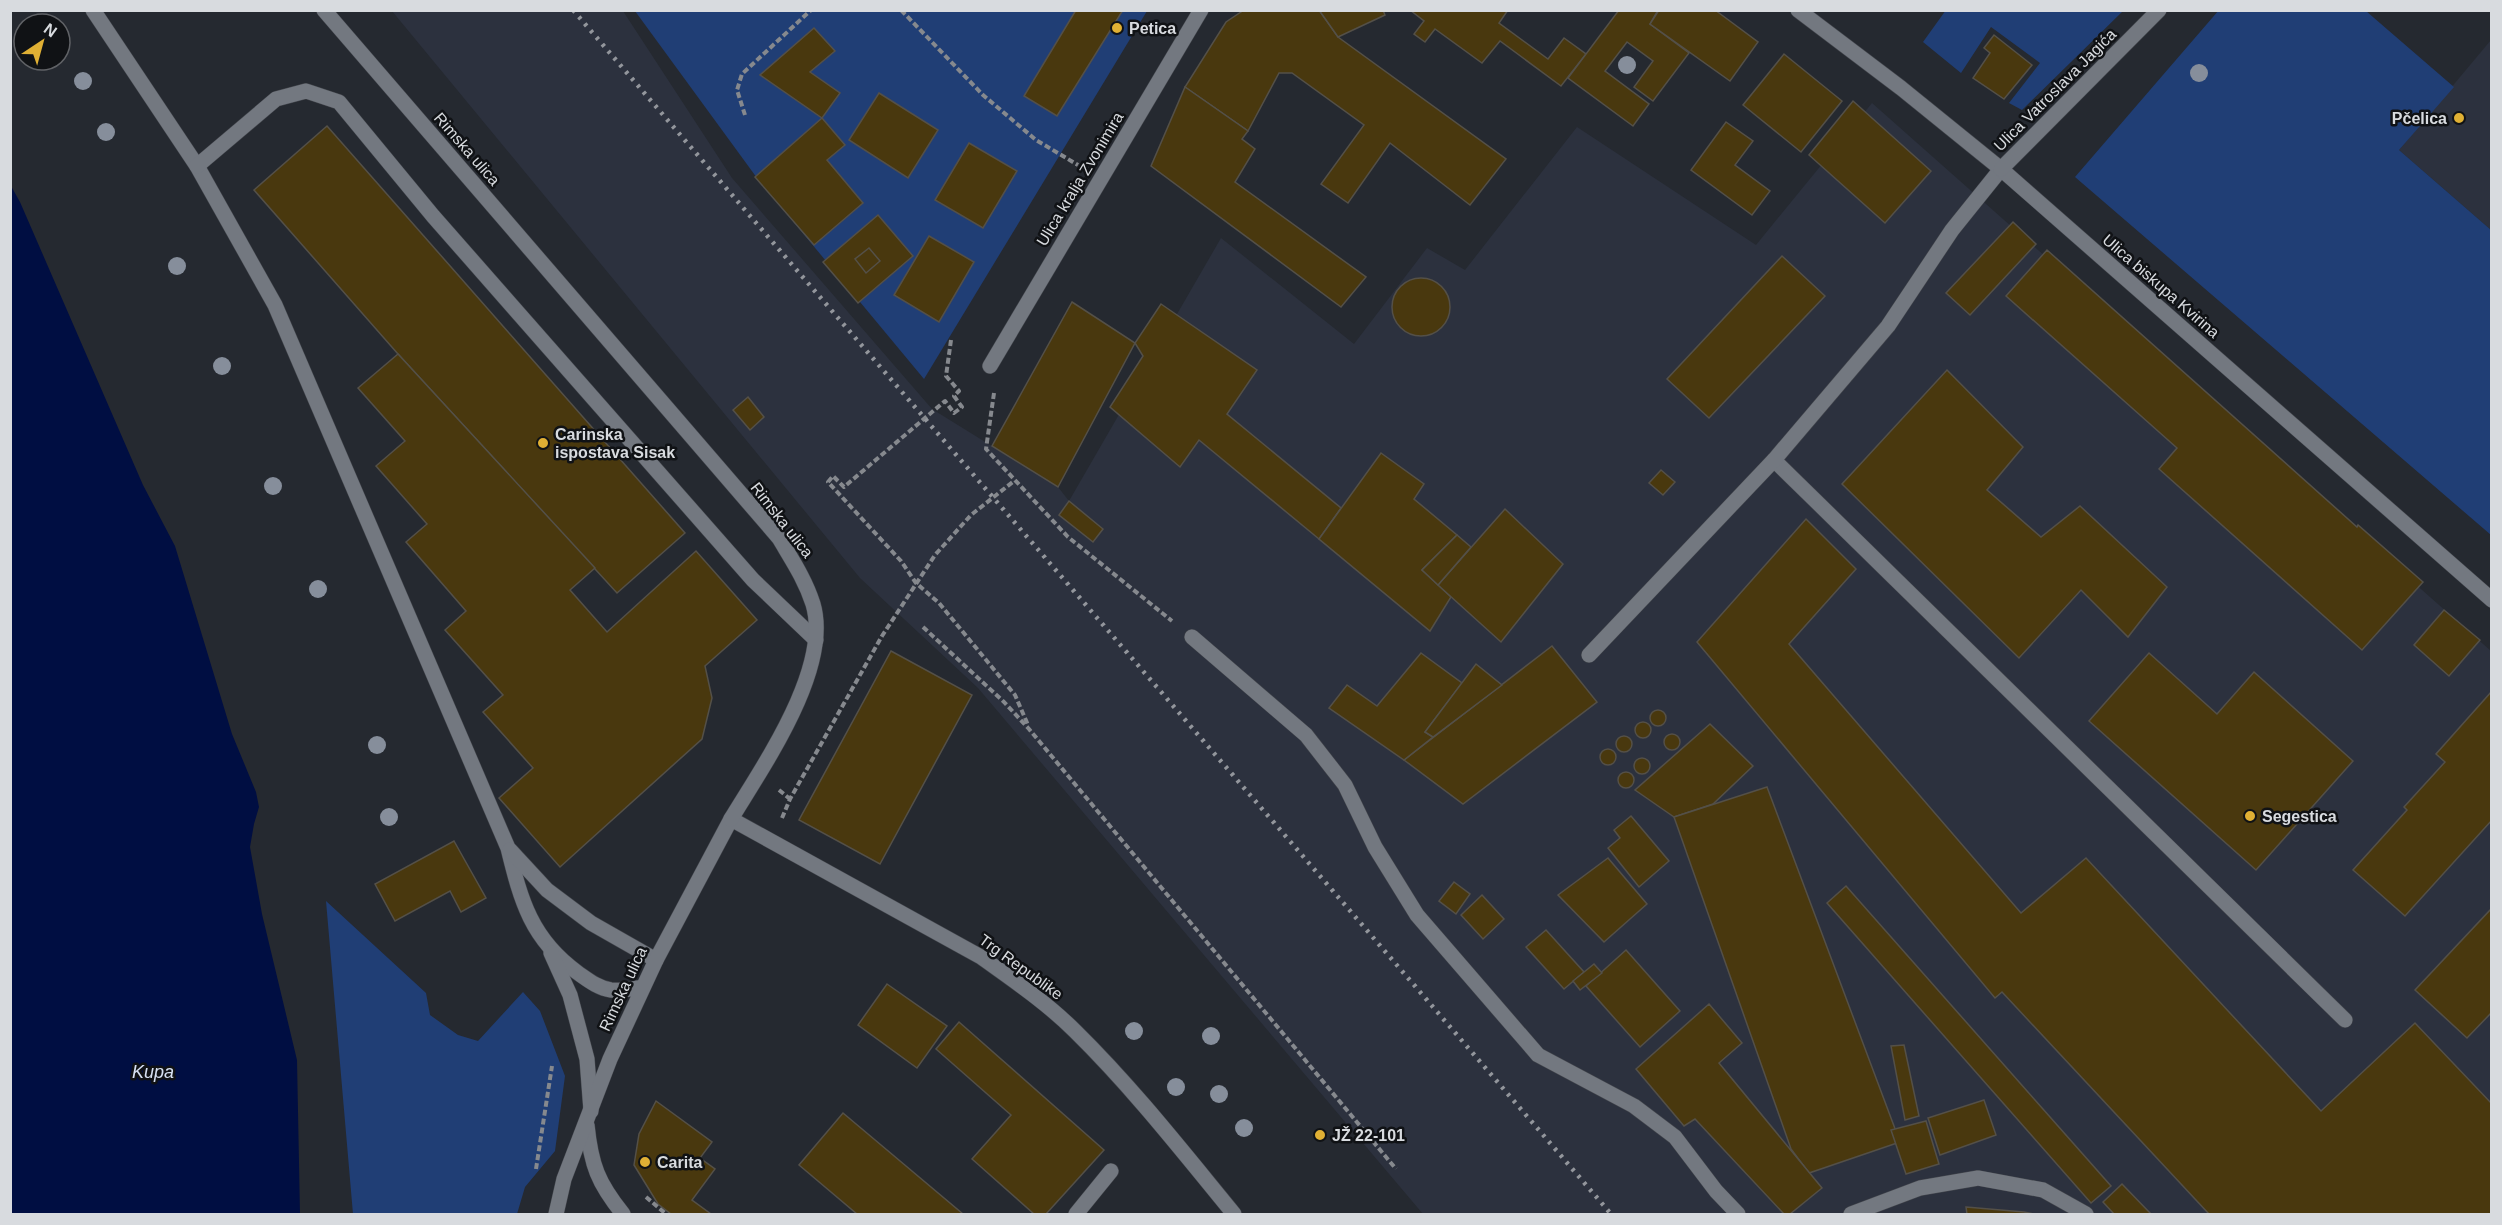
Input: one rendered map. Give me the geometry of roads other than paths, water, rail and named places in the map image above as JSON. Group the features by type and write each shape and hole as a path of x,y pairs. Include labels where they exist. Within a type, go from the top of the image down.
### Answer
{"street":[{"path":"93,10 197,166 275,305 508,848 519,890 533,925 550,950 570,995 587,1059 590,1153 605,1193 622,1215"},
{"name":"Rimska ulica","path":"324,10 779,538 801,574 814,606 816,640 810,669 798,700 760,772 731,819 643,987 610,1059 564,1179 556,1215"},
{"name":"Ulica kralja Zvonimira","path":"990,366 1201,10"},
{"name":"Ulica biskupa Kvirina","path":"1798,10 1901,88 2001,170 2492,600"},
{"name":"Ulica Vatroslava Jagića","path":"1589,655 1774,460 1888,326 1952,230 2001,170 2159,10"},
{"path":"197,166 276,99 306,91 339,102 434,216 753,580 816,640"},
{"path":"1774,460 2345,1020"},
{"path":"1192,637 1306,735 1345,785 1375,848 1417,915 1539,1055 1634,1106 1675,1137 1716,1191 1738,1215"},
{"name":"Trg Republike","path":"731,819 981,957 1019,984 1074,1029 1155,1117 1234,1215"},
{"path":"508,848 548,890 591,923 656,960"},
{"path":"550,950 592,983 611,990 643,987"},
{"path":"1076,1215 1111,1171"},
{"path":"1851,1215 1920,1188 1978,1178 2043,1190 2086,1215"}],"water":[{"name":"Kupa","path":"11,186 143,485 175,546 232,734 256,792 259,807 250,847 262,914 297,1060 300,1214 11,1214"}],"railway":[{"path":"573,10 1611,1214"}],"place":[{"name":"Petica","path":"1117,28"},
{"name":"Pčelica","path":"2459,118"},
{"name":"Carinska ispostava Sisak","path":"543,443"},
{"name":"Segestica","path":"2250,816"},
{"name":"JŽ 22-101","path":"1320,1135"},
{"name":"Carita","path":"645,1162"}]}
